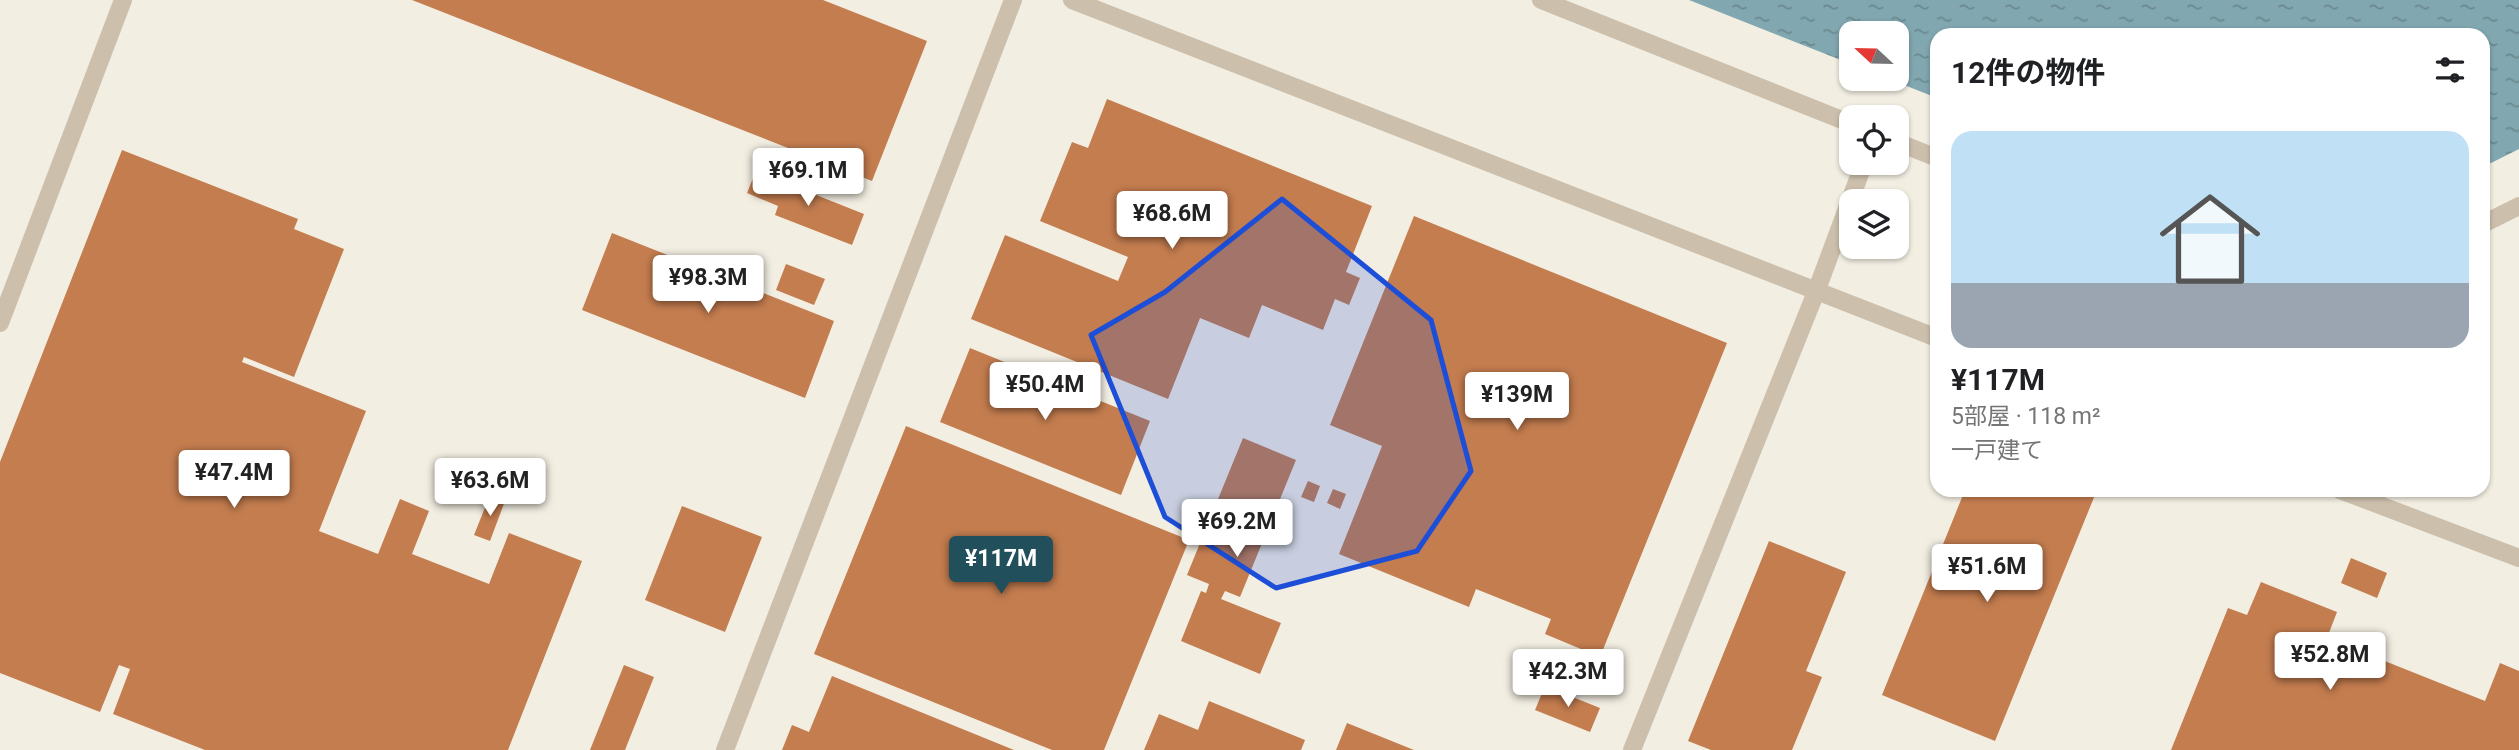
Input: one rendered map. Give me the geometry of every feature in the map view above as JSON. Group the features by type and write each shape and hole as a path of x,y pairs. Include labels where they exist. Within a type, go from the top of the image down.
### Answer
{"street":[{"path":"0,323 123,0"},
{"path":"724,750 1013,0"},
{"path":"1072,0 1930,335"},
{"path":"1541,0 1839,119"},
{"path":"1909,147 1930,155"},
{"path":"1632,750 1816,292 1860,175"},
{"path":"2490,220 2519,206"},
{"path":"2358,497 2519,558"}],"highlighted area":[{"path":"1282,199 1431,320 1471,471 1417,551 1276,588 1165,517 1091,335 1165,292"}],"water":[{"path":"1689,0 2519,0 2519,149 2490,164 2490,28 1930,28 1930,95 1909,87 1909,21 1839,21 1839,59"}],"building":[{"path":"412,0 823,0 927,41 872,181"},
{"path":"1107,99 1372,206 1346,272 1360,278 1349,305 1335,299 1323,330 1262,305 1249,338 1200,318 1168,399 971,319 1005,235 1118,281 1128,257 1040,221 1072,142 1088,148"},
{"path":"122,150 298,219 294,229 344,249 294,377 244,357 242,362 366,411 319,531 378,554 400,499 429,511 412,554 489,584 509,533 582,561 508,750 205,750 113,714 130,669 119,665 100,712 0,673 0,462"},
{"path":"756,171 864,214 852,245 775,215 778,206 747,193"},
{"path":"1414,216 1727,343 1600,657 1545,634 1551,619 1476,589 1469,607 1339,554 1382,446 1330,425"},
{"path":"612,233 834,321 805,398 582,310"},
{"path":"786,264 825,279 814,305 776,290"},
{"path":"970,348 1150,421 1121,495 940,422"},
{"path":"906,426 1189,540 1104,750 1052,750 814,654"},
{"path":"1243,438 1296,460 1240,597 1225,591 1221,599 1281,623 1260,674 1181,641 1201,591 1206,593 1209,584 1187,575"},
{"path":"1308,481 1320,486 1314,502 1301,497"},
{"path":"1333,489 1346,494 1340,509 1327,503"},
{"path":"490,495 505,501 490,541 474,535"},
{"path":"1962,497 2094,497 1995,741 1882,695"},
{"path":"682,506 762,537 725,632 645,600"},
{"path":"1769,541 1846,572 1806,671 1822,677 1792,750 1711,750 1688,741"},
{"path":"2351,558 2387,573 2377,598 2341,583"},
{"path":"2261,582 2337,612 2327,638 2485,701 2500,663 2519,671 2519,750 2171,750 2228,608 2247,615"},
{"path":"624,665 654,677 625,750 590,750"},
{"path":"832,676 1014,750 782,750 792,725 809,732"},
{"path":"1545,686 1600,708 1590,732 1535,710"},
{"path":"1209,701 1305,740 1301,750 1144,750 1159,714 1198,730"},
{"path":"1347,723 1414,750 1336,750"}]}
